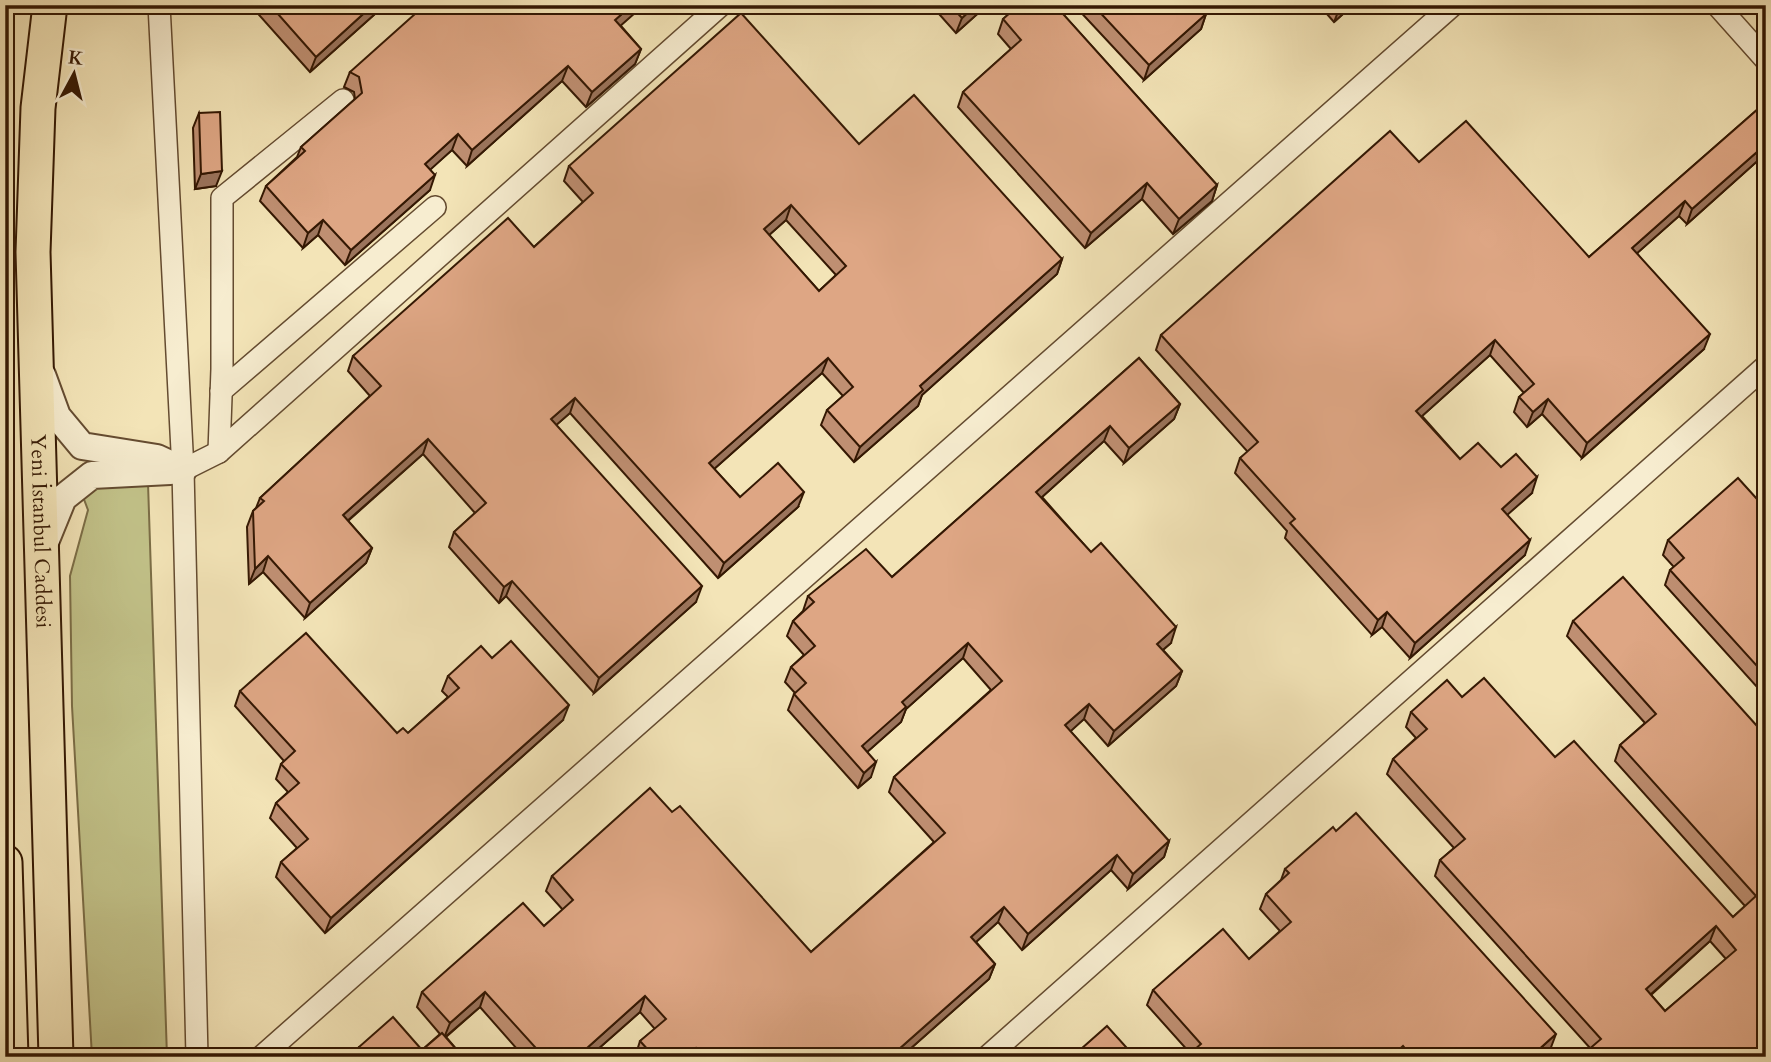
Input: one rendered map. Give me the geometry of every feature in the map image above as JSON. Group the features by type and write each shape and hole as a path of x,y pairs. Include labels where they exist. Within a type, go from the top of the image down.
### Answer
{"highway":[{"name":"Yeni İstanbul Caddesi","path":"50,5 38,108 35,180 35,357 43,549 56,1057"},
{"path":"5,862 11,1057"}],"street":[{"path":"159,5 183,470 197,1057"},
{"path":"43,549 63,498 92,475 183,470 219,452 721,5"},
{"path":"261,1057 1453,5"},
{"path":"1717,5 1766,60"},
{"path":"219,452 222,198 343,100"},
{"path":"221,391 435,206"},
{"path":"35,357 57,416 82,446 156,458 183,470"},
{"path":"987,1057 1766,366"}],"green space":[{"path":"148,483 167,1057 92,1057 72,706 70,576 88,510 79,486"}],"building":[{"path":"270,5 373,5 316,57"},
{"path":"425,5 632,5 615,20 641,49 592,92 568,66 472,150 458,134 425,164 435,175 351,250 323,220 308,233 266,186 305,151 301,147 362,93 359,77 350,72"},
{"path":"950,5 976,5 962,18"},
{"path":"1019,5 1055,5 1217,185 1179,219 1147,183 1091,233 963,92 1021,40 1003,19"},
{"path":"1093,5 1198,5 1206,14 1149,65"},
{"path":"741,13 859,144 914,95 1062,259 920,386 923,390 860,447 827,410 853,387 828,358 709,463 740,497 778,463 804,492 724,563 575,398 551,419 702,586 599,678 512,581 504,587 454,532 486,503 428,439 343,515 372,548 310,603 268,556 255,569 253,511 264,501 260,498 381,386 353,356 508,218 534,247 593,193 569,166","holes":["791,205 846,266 819,291 764,229"]},
{"path":"1766,102 1766,144 1692,209 1685,201 1632,248 1710,334 1587,443 1548,399 1533,412 1519,397 1534,384 1495,340 1416,411 1460,459 1478,443 1501,467 1516,454 1537,477 1502,509 1530,540 1415,643 1387,612 1378,620 1290,523 1295,519 1240,458 1258,442 1161,335 1390,131 1419,162 1466,121 1589,257"},
{"path":"220,112 222,171 201,174 199,113"},
{"path":"1139,358 1180,404 1129,448 1110,426 1036,492 1091,552 1101,543 1176,627 1157,644 1182,671 1114,731 1089,704 1065,725 1169,841 1133,874 1117,855 1028,934 1004,907 971,937 995,964 890,1057 703,1057 696,1048 686,1057 644,1057 650,1052 640,1041 666,1019 645,996 577,1057 544,1057 485,992 450,1023 422,992 523,903 544,926 573,900 552,876 650,788 672,812 680,806 811,952 945,833 894,777 1002,681 968,643 902,702 906,707 862,746 876,762 864,773 794,694 806,683 791,667 815,646 793,621 814,602 808,596 866,549 892,577"},
{"path":"1738,478 1766,509 1766,676 1670,570 1684,558 1668,540"},
{"path":"1623,577 1766,736 1766,1052 1761,1057 1580,1057 1601,1039 1440,860 1465,839 1393,759 1427,729 1411,712 1447,680 1462,697 1484,678 1555,757 1574,741 1733,917 1756,896 1620,745 1656,714 1573,621","holes":["1716,926 1736,950 1665,1011 1646,989"]},
{"path":"306,633 397,733 403,728 408,733 459,688 448,676 481,646 492,658 511,641 569,705 331,918 281,862 308,839 276,803 299,783 281,764 295,751 240,691"},
{"path":"1356,813 1556,1034 1535,1053 1538,1057 1412,1057 1403,1046 1391,1057 1186,1057 1201,1044 1153,990 1223,929 1249,959 1291,922 1266,894 1289,873 1285,869 1333,827 1336,831"},
{"path":"393,1017 422,1050 442,1033 463,1057 368,1057 359,1047"},
{"path":"1107,1026 1135,1057 1072,1057"}]}
